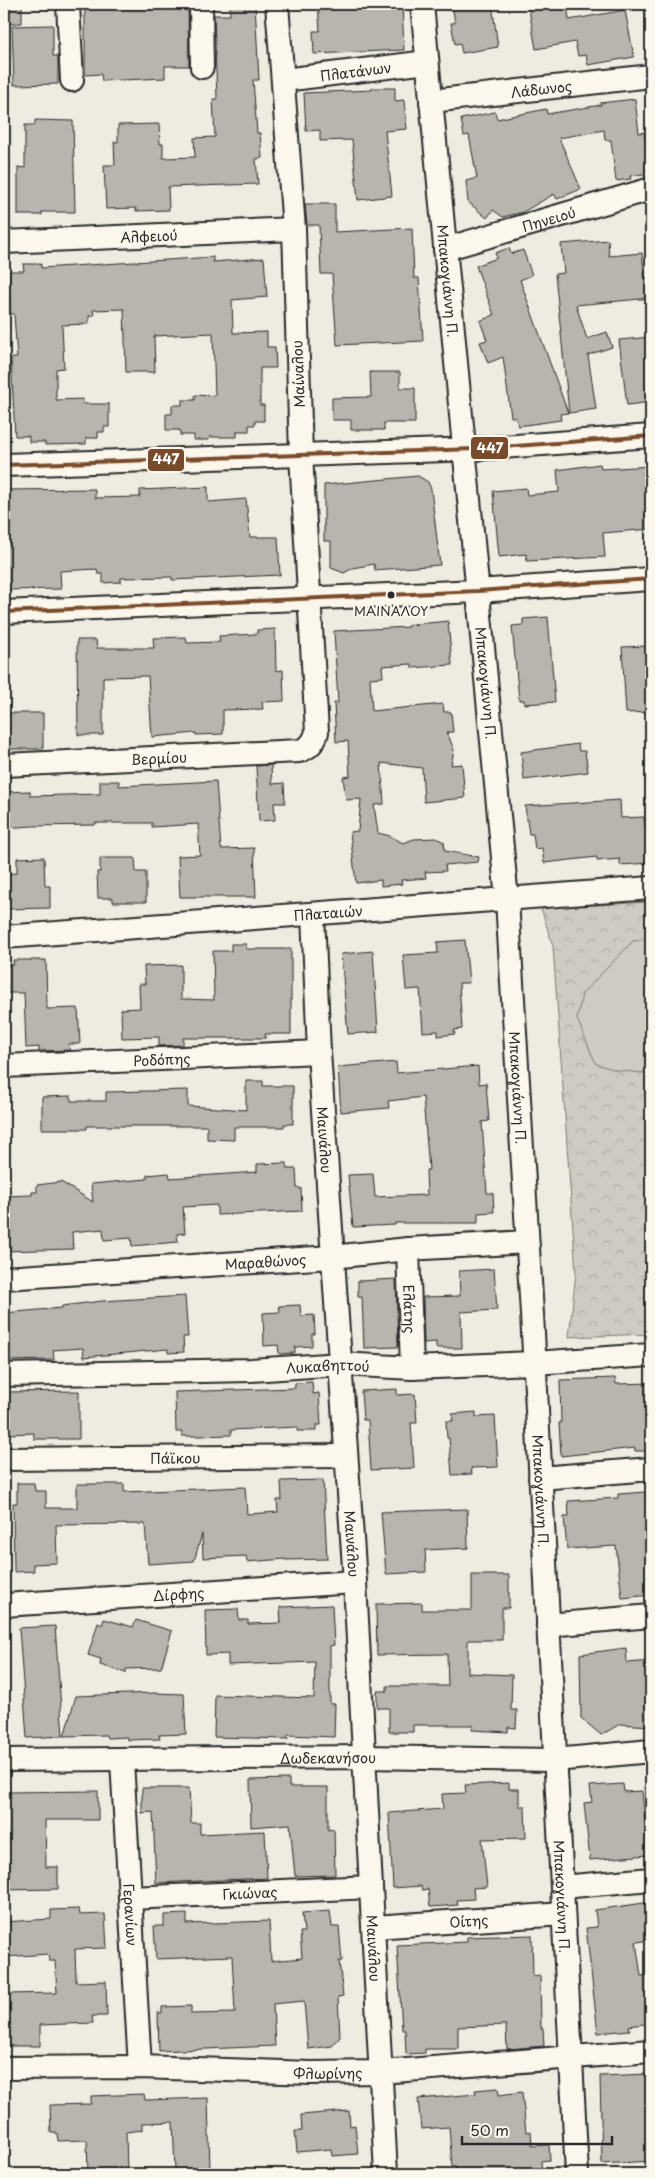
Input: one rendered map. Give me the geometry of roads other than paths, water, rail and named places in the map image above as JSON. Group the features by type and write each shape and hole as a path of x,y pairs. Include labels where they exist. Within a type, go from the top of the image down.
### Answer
{"street":[{"path":"68,4 72,80"},
{"path":"201,4 202,67"},
{"name":"Μαίναλου","path":"277,4 294,229 301,455 317,732 312,744"},
{"name":"Μπακογιάννη Π.","path":"422,4 507,900 534,1363 576,2174"},
{"name":"Πλατάνων","path":"284,80 427,62"},
{"name":"Λάδωνος","path":"431,100 651,76"},
{"name":"Πηνειού","path":"445,250 651,189"},
{"name":"Αλφειού","path":"4,242 294,229"},
{"path":"4,465 464,450 651,436"},
{"path":"4,612 478,591 651,579"},
{"name":"Βερμίου","path":"4,765 299,751 312,744"},
{"name":"Πλαταιών","path":"4,936 313,915 651,888"},
{"name":"Μαινάλου","path":"313,915 319,1052 355,1582 386,2174"},
{"name":"Ροδόπης","path":"4,1066 319,1052"},
{"name":"Μαραθώνος","path":"4,1278 332,1257 408,1249 527,1242"},
{"name":"Ελάτης","path":"408,1249 412,1368"},
{"name":"Λυκαβηττού","path":"4,1375 251,1370 341,1364 412,1368 534,1363 651,1355"},
{"name":"Πάϊκου","path":"4,1458 346,1456"},
{"path":"540,1478 651,1468"},
{"name":"Δίρφης","path":"4,1605 355,1582"},
{"path":"548,1625 651,1616"},
{"name":"Δωδεκανήσου","path":"4,1760 122,1761 364,1757 555,1760 651,1751"},
{"name":"Γερανίων","path":"122,1761 140,2067"},
{"path":"562,1887 651,1879"},
{"name":"Γκιώνας","path":"130,1898 371,1888"},
{"name":"Οίτης","path":"374,1927 563,1914"},
{"name":"Φλωρίνης","path":"4,2068 140,2067 311,2073 381,2072 570,2059 651,2051"}],"place":[{"name":"ΜΑΙΝΑΛΟΥ","path":"391,595"}]}
